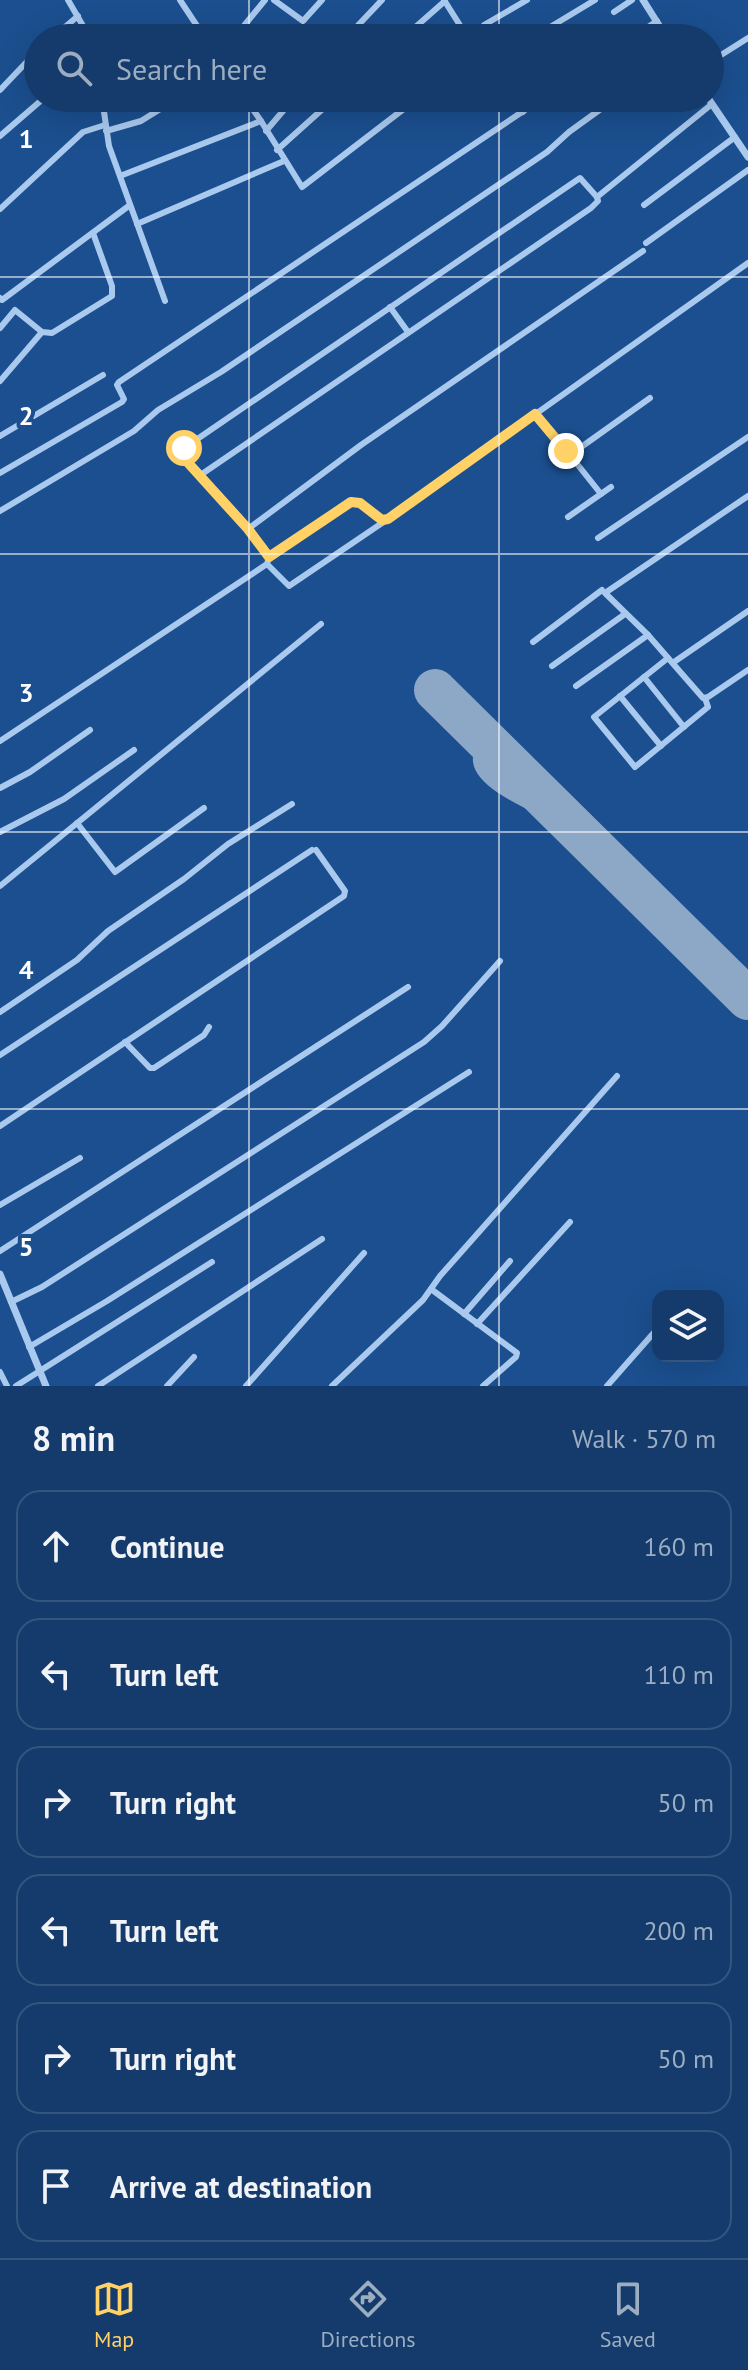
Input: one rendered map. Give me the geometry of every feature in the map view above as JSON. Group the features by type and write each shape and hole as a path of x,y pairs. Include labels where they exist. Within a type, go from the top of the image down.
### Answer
{"street":[{"path":"68,0 82,24"},
{"path":"180,0 196,24"},
{"path":"245,24 265,0"},
{"path":"274,0 303,21 322,0"},
{"path":"359,24 382,0"},
{"path":"486,24 527,0"},
{"path":"555,24 595,0"},
{"path":"614,12 632,0"},
{"path":"643,0 659,24"},
{"path":"420,24 447,1 460,24"},
{"path":"69,24 78,16"},
{"path":"653,24 657,21"},
{"path":"724,53 748,38"},
{"path":"0,90 24,65"},
{"path":"0,136 28,112"},
{"path":"104,112 120,176 165,301"},
{"path":"0,209 83,132 141,121 155,112"},
{"path":"255,112 302,187 400,112"},
{"path":"266,131 282,112"},
{"path":"277,150 319,112"},
{"path":"0,473 122,402 124,399 117,385 119,382 523,112"},
{"path":"0,511 134,431 158,410 221,372 547,152 597,112"},
{"path":"597,197 697,112"},
{"path":"718,112 747,154"},
{"path":"120,176 261,121"},
{"path":"644,205 735,137"},
{"path":"137,224 284,161"},
{"path":"248,529 361,445 645,247 748,170"},
{"path":"199,476 591,208 598,201 597,197 583,180 575,180 184,448 181,455 199,476 248,529 268,561 289,586 748,263"},
{"path":"93,233 112,286 112,296 52,333 42,332 1,299 130,205"},
{"path":"390,307 408,332"},
{"path":"0,328 15,310"},
{"path":"0,381 42,332"},
{"path":"0,436 103,375"},
{"path":"570,455 650,398"},
{"path":"535,414 601,494"},
{"path":"598,538 748,437"},
{"path":"568,517 611,487"},
{"path":"533,642 603,591 748,496"},
{"path":"0,741 351,502 360,503 382,520 388,519"},
{"path":"595,581 671,660 697,694 705,698 708,707 635,767 594,717 644,677 671,660 748,611"},
{"path":"552,666 625,614"},
{"path":"0,886 321,624"},
{"path":"576,686 648,635"},
{"path":"705,698 748,670"},
{"path":"644,677 684,727"},
{"path":"620,696 661,746"},
{"path":"0,788 90,730"},
{"path":"0,832 54,806 134,750"},
{"path":"0,1012 77,960 97,940 228,844 292,804"},
{"path":"77,823 115,872 204,808"},
{"path":"0,1055 314,850 345,891 344,896 0,1126"},
{"path":"11,1302 42,1287 424,1042 500,961"},
{"path":"0,1251 408,987"},
{"path":"125,1042 152,1068 204,1035 209,1027"},
{"path":"29,1347 469,1072"},
{"path":"332,1386 423,1300 617,1076"},
{"path":"0,1205 80,1158"},
{"path":"477,1324 570,1222"},
{"path":"98,1386 322,1239"},
{"path":"246,1386 364,1253"},
{"path":"464,1314 510,1261"},
{"path":"16,1386 212,1262"},
{"path":"0,1274 46,1386"},
{"path":"431,1289 517,1355 483,1386"},
{"path":"607,1386 652,1335"},
{"path":"167,1386 194,1357"},
{"path":"0,1372 7,1386"}],"taxiway":[{"path":"491,745 481,757 483,767 490,776 515,794 567,820"}],"runway":[{"path":"435,690 748,999"}],"route":[{"path":"184,448 181,455 269,557 351,502 360,503 385,521 535,414 566,451"}]}
